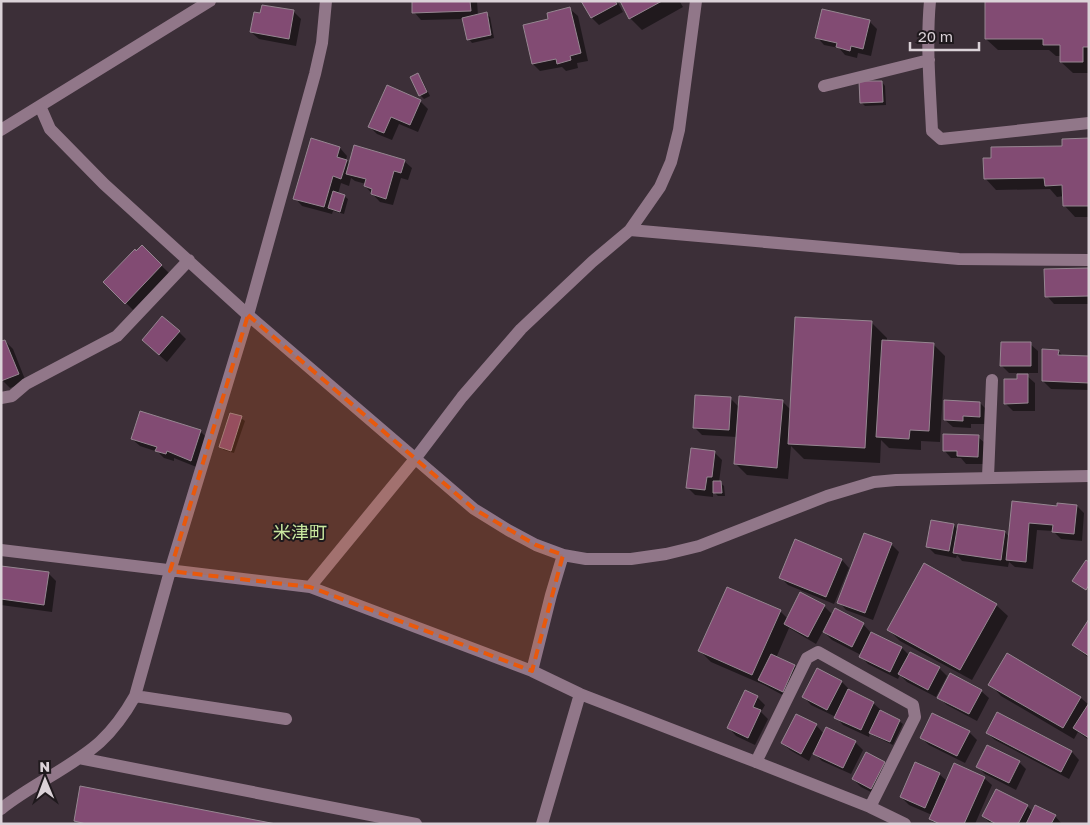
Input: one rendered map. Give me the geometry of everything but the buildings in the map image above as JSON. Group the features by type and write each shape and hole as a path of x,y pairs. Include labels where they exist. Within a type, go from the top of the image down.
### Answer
{"street":[{"path":"1,130 210,1"},
{"path":"1,809 79,758 101,741 127,710 135,696 170,571 248,315 315,74 322,43 326,1"},
{"path":"310,587 415,459 462,397 521,329 592,262 630,230 660,187 671,162 679,130 696,1"},
{"path":"930,1 929,60 932,131 940,140 1089,123"},
{"path":"824,86 929,60"},
{"path":"40,106 50,129 104,184 248,315 474,508 536,545 586,559 631,560 699,546 827,496 874,482 988,477 1089,476"},
{"path":"630,230 959,259 1089,260"},
{"path":"1,398 12,396 26,384 117,336 189,260"},
{"path":"988,477 992,380"},
{"path":"1,550 310,587 532,671 580,694 870,807 905,824"},
{"path":"532,671 563,554"},
{"path":"756,762 807,658 818,652 913,705 915,717 870,807"},
{"path":"542,824 580,694"},
{"path":"135,696 286,719"},
{"path":"79,758 416,824"}],"highlighted area":[{"path":"248,315 474,509 536,545 563,555 532,671 310,587 170,571"}],"district":[{"name":"米津町","path":"300,533"}]}
